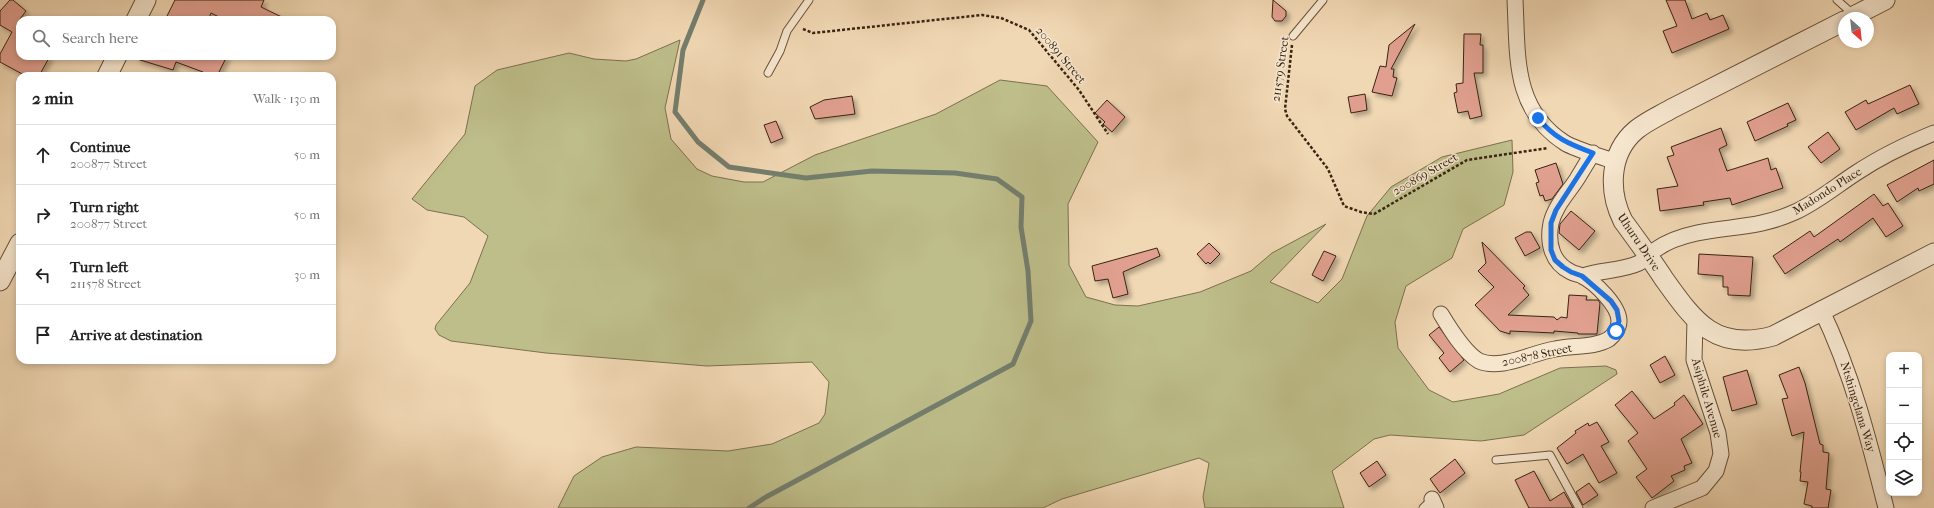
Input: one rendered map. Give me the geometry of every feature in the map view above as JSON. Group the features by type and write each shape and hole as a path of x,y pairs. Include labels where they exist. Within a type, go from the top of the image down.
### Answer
{"street":[{"path":"138,16 146,0"},
{"path":"1515,0 1521,83 1529,104 1548,130 1566,143 1616,162"},
{"name":"Uhuru Drive","path":"1861,12 1885,0"},
{"name":"Uhuru Drive","path":"1838,24 1648,121 1636,131 1623,144 1616,162 1612,180 1613,198 1617,210 1623,221 1695,320 1723,337 1748,341 1773,336 1934,253"},
{"path":"109,72 115,60"},
{"name":"Madondo Place","path":"1582,276 1638,264 1649,257 1656,250 1673,240 1697,233 1750,227 1795,212 1816,201 1856,173 1880,159 1905,145 1934,133"},
{"path":"1582,276 1571,272 1555,260 1551,250 1551,223 1564,196 1593,153"},
{"path":"2,276 16,250"},
{"name":"200878 Street","path":"1441,314 1455,335 1479,361 1491,364 1504,363 1556,349 1609,339 1616,331 1619,321 1617,310 1611,301 1582,276"},
{"name":"Ntshingelana Way","path":"1821,310 1837,343 1852,383 1886,508"},
{"name":"Asiphile Avenue","path":"1653,508 1702,488 1716,471 1721,454 1718,433 1694,360 1695,320"}],"lane":[{"path":"768,73 780,51 787,31 809,0"},
{"name":"211579 Street","path":"1293,36 1323,0"},
{"path":"1837,0 1845,12"},
{"path":"1496,460 1550,455 1579,508"}],"path":[{"name":"200891 Street","path":"796,19 804,29 813,33 982,15 1001,18 1029,30 1079,90 1108,134"},
{"name":"211579 Street","path":"1293,36 1285,109 1287,116 1328,169 1344,206"},
{"name":"200869 Street","path":"1344,206 1361,212 1374,214 1468,160 1540,150 1566,143"}],"green space":[{"path":"680,40 665,108 671,139 697,169 712,176 744,182 763,182 815,155 936,114 1000,80 1047,86 1098,142 1068,204 1069,265 1086,297 1115,305 1138,306 1200,292 1251,271 1272,253 1326,224 1270,282 1318,303 1342,279 1367,216 1391,187 1442,157 1512,140 1513,172 1504,205 1463,229 1452,258 1406,286 1395,322 1398,348 1429,390 1453,402 1499,394 1560,368 1606,366 1616,370 1617,374 1524,435 1481,441 1390,435 1374,439 1332,471 1344,508 1205,508 1203,497 1209,463 1199,458 1062,499 1043,508 558,508 574,476 602,457 636,447 728,451 772,444 819,423 825,414 829,382 812,362 707,366 546,353 451,341 439,335 435,329 436,325 470,283 488,236 464,217 427,210 412,199 465,134 475,86 497,70 569,53 594,59 626,61 636,59"}],"building":[{"path":"10,0 13,0 26,11 22,16 16,16 16,60 48,60 41,72 19,72 0,62 0,54 12,32 0,25 0,11"},
{"path":"175,0 264,0 261,7 280,16 217,16 211,13 210,16 167,16"},
{"path":"1273,0 1286,11 1286,16 1282,21 1275,21 1272,17"},
{"path":"1666,0 1685,0 1692,19 1707,13 1710,20 1723,15 1729,29 1672,53 1663,31 1677,26"},
{"path":"1415,24 1391,69 1394,69 1393,77 1397,78 1392,96 1372,92 1380,66 1386,67 1389,45"},
{"path":"1464,34 1481,34 1480,45 1483,45 1483,73 1474,73 1482,116 1470,119 1468,111 1458,113 1454,93 1457,92 1456,84 1463,83"},
{"path":"140,60 225,60 219,72 203,72 176,62 173,70"},
{"path":"1910,85 1919,104 1897,114 1894,108 1856,130 1845,112 1866,100 1868,104"},
{"path":"1365,94 1367,110 1351,113 1348,97"},
{"path":"852,96 855,114 815,119 810,107 824,100"},
{"path":"1107,100 1125,117 1112,132 1103,124 1105,122 1095,113"},
{"path":"1788,103 1796,120 1787,124 1788,126 1755,141 1747,122"},
{"path":"776,121 783,138 771,143 764,125"},
{"path":"1721,128 1727,145 1719,149 1727,171 1768,158 1771,170 1776,168 1783,188 1732,205 1730,198 1703,202 1704,205 1660,211 1657,189 1678,186 1667,157 1674,155 1671,147"},
{"path":"1828,132 1840,149 1821,163 1808,147"},
{"path":"1934,160 1934,184 1919,191 1918,188 1897,202 1887,185"},
{"path":"1556,163 1563,184 1552,199 1545,201 1543,195 1540,196 1536,183 1539,182 1535,170"},
{"path":"1874,194 1883,206 1888,203 1903,226 1886,237 1873,218 1840,242 1838,239 1785,274 1773,256 1810,231 1814,237"},
{"path":"1571,211 1595,231 1579,250 1559,233 1560,224"},
{"path":"1526,232 1531,232 1540,248 1525,256 1515,238"},
{"path":"1482,242 1525,286 1523,288 1529,295 1508,315 1554,317 1557,320 1561,317 1567,318 1569,295 1587,296 1586,300 1598,300 1600,303 1597,334 1578,334 1554,331 1554,333 1510,331 1510,334 1500,331 1475,305 1494,287 1478,271 1486,263"},
{"path":"1209,243 1220,254 1210,264 1208,262 1206,264 1197,254"},
{"path":"1157,248 1160,256 1123,272 1128,294 1113,298 1108,279 1095,281 1092,266"},
{"path":"1324,251 1336,256 1323,281 1312,275"},
{"path":"1699,254 1753,257 1750,296 1728,295 1728,287 1723,287 1723,276 1698,274"},
{"path":"1439,327 1464,360 1450,372 1439,358 1444,353 1429,335"},
{"path":"1665,356 1675,375 1660,383 1650,365"},
{"path":"1799,367 1805,383 1820,444 1823,445 1823,452 1829,453 1826,489 1831,490 1828,508 1812,508 1812,506 1804,504 1808,482 1800,481 1800,472 1804,432 1792,436 1782,399 1788,398 1779,375"},
{"path":"1747,370 1757,404 1732,411 1723,377"},
{"path":"1632,391 1654,419 1675,405 1674,403 1684,395 1703,424 1681,439 1692,463 1684,466 1685,470 1671,476 1674,481 1652,498 1636,477 1647,469 1628,441 1638,433 1615,405"},
{"path":"1597,422 1609,442 1601,446 1617,473 1599,483 1583,454 1567,464 1557,448 1576,433 1575,431 1588,423 1589,426"},
{"path":"1455,459 1465,473 1440,493 1430,479"},
{"path":"1377,461 1386,475 1369,487 1360,473"},
{"path":"1534,471 1550,501 1564,492 1573,508 1529,508 1515,480"},
{"path":"1589,483 1598,495 1583,505 1576,492"}],"waterway":[{"path":"703,0 683,50 675,112 698,142 729,167 806,178 872,171 955,173 997,179 1022,197 1021,227 1028,271 1031,321 1013,364 766,497 749,508"}],"route":[{"path":"1538,118 1548,130 1566,143 1593,153 1556,210 1551,223 1551,250 1555,260 1563,267 1582,276 1599,289 1611,301 1617,310 1619,321 1616,331"}]}
